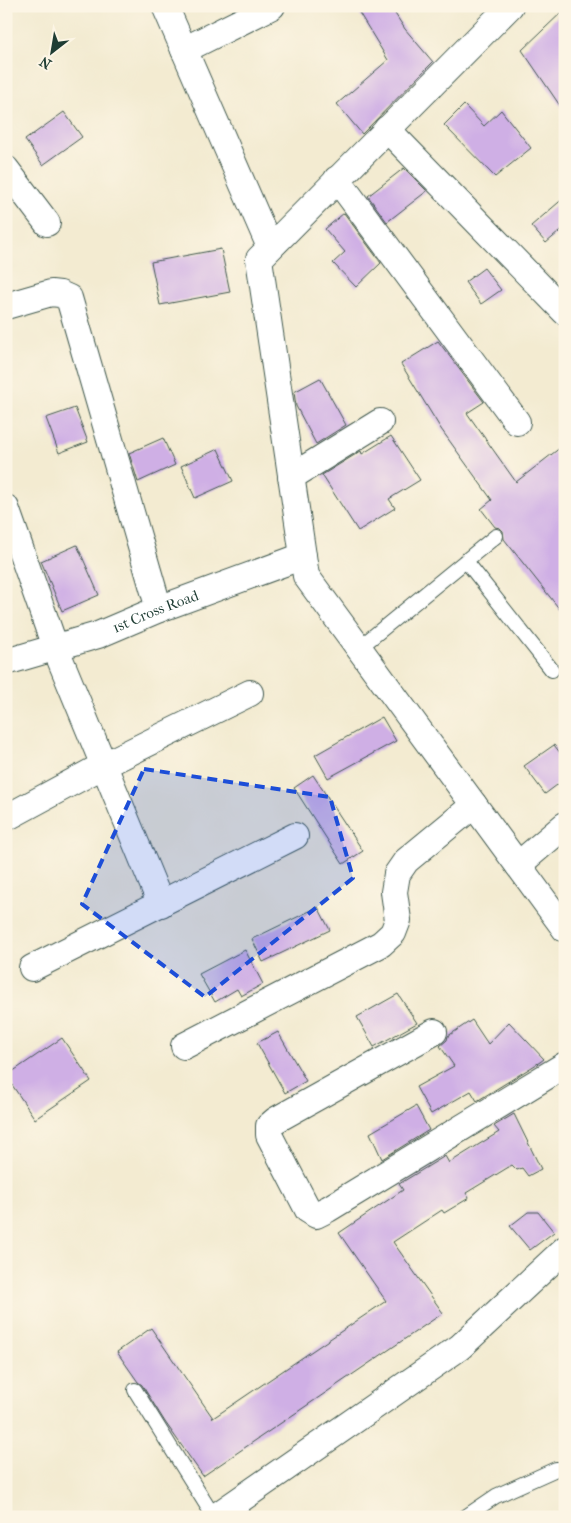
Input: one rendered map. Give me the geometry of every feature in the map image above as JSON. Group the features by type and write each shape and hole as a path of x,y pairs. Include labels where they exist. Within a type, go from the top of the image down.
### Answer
{"street":[{"path":"165,6 270,247"},
{"path":"184,50 272,6"},
{"path":"510,6 259,259 306,576 565,929"},
{"path":"387,129 565,312"},
{"path":"6,169 47,222"},
{"path":"337,180 517,422"},
{"path":"6,306 51,293 70,298 159,609"},
{"path":"291,476 380,422"},
{"path":"6,508 55,647 161,904"},
{"name":"1st Cross Road","path":"6,662 98,635 159,609 303,556"},
{"path":"6,818 104,765 250,693"},
{"path":"184,1046 381,944 393,933 398,920 394,892 397,874 406,861 474,805"},
{"path":"518,866 565,826"},
{"path":"32,968 295,836"},
{"path":"434,1032 276,1120 269,1126 269,1136 308,1210 316,1215 328,1209 565,1065"},
{"path":"226,1514 460,1347 565,1249"}],"lane":[{"path":"359,648 496,536"},
{"path":"466,561 552,670"},
{"path":"135,1390 226,1514"},
{"path":"465,1517 496,1496 556,1469 565,1469"}],"highlighted area":[{"path":"144,769 330,797 353,878 205,997 82,904"}],"building":[{"path":"355,6 390,6 405,29 433,62 362,134 337,104 388,60"},
{"path":"565,9 565,113 522,50"},
{"path":"464,105 484,126 501,110 531,148 495,177 444,125"},
{"path":"64,112 82,137 43,165 25,140"},
{"path":"404,168 427,191 387,222 368,196"},
{"path":"565,197 565,227 546,243 531,226"},
{"path":"344,213 381,263 356,287 333,263 345,252 325,229"},
{"path":"221,249 230,292 160,305 151,262"},
{"path":"484,268 501,290 481,304 465,282"},
{"path":"438,341 484,402 467,413 516,482 565,444 565,616 504,539 503,531 495,527 481,509 492,500 441,429 401,364"},
{"path":"320,378 346,425 316,444 296,406 294,392"},
{"path":"75,408 88,442 59,453 46,418"},
{"path":"391,436 420,480 389,499 395,508 358,531 322,475 361,451 362,454"},
{"path":"163,438 175,465 138,482 129,453"},
{"path":"218,449 233,481 195,498 181,466"},
{"path":"77,545 99,595 62,611 41,561"},
{"path":"382,717 396,741 328,778 315,755"},
{"path":"554,745 565,759 565,779 545,794 524,766"},
{"path":"313,775 363,851 343,864 294,788"},
{"path":"318,907 330,930 263,962 252,939"},
{"path":"245,950 263,984 241,996 237,989 215,1002 199,974"},
{"path":"398,994 417,1023 374,1047 357,1017"},
{"path":"472,1020 488,1044 509,1022 544,1059 477,1101 471,1091 431,1114 416,1087 454,1066 440,1046 447,1040 448,1036"},
{"path":"278,1032 306,1081 285,1093 257,1043"},
{"path":"62,1038 91,1081 35,1119 6,1076"},
{"path":"416,1106 429,1130 382,1159 370,1133"},
{"path":"514,1114 541,1169 528,1176 522,1168 517,1170 512,1165 466,1193 469,1198 444,1213 442,1210 393,1242 443,1313 203,1476 142,1385 117,1352 151,1328 213,1418 386,1301 339,1233 403,1190 399,1184 445,1156 449,1163 499,1132 494,1126"},
{"path":"528,1212 538,1212 554,1232 530,1250 510,1226"}]}
